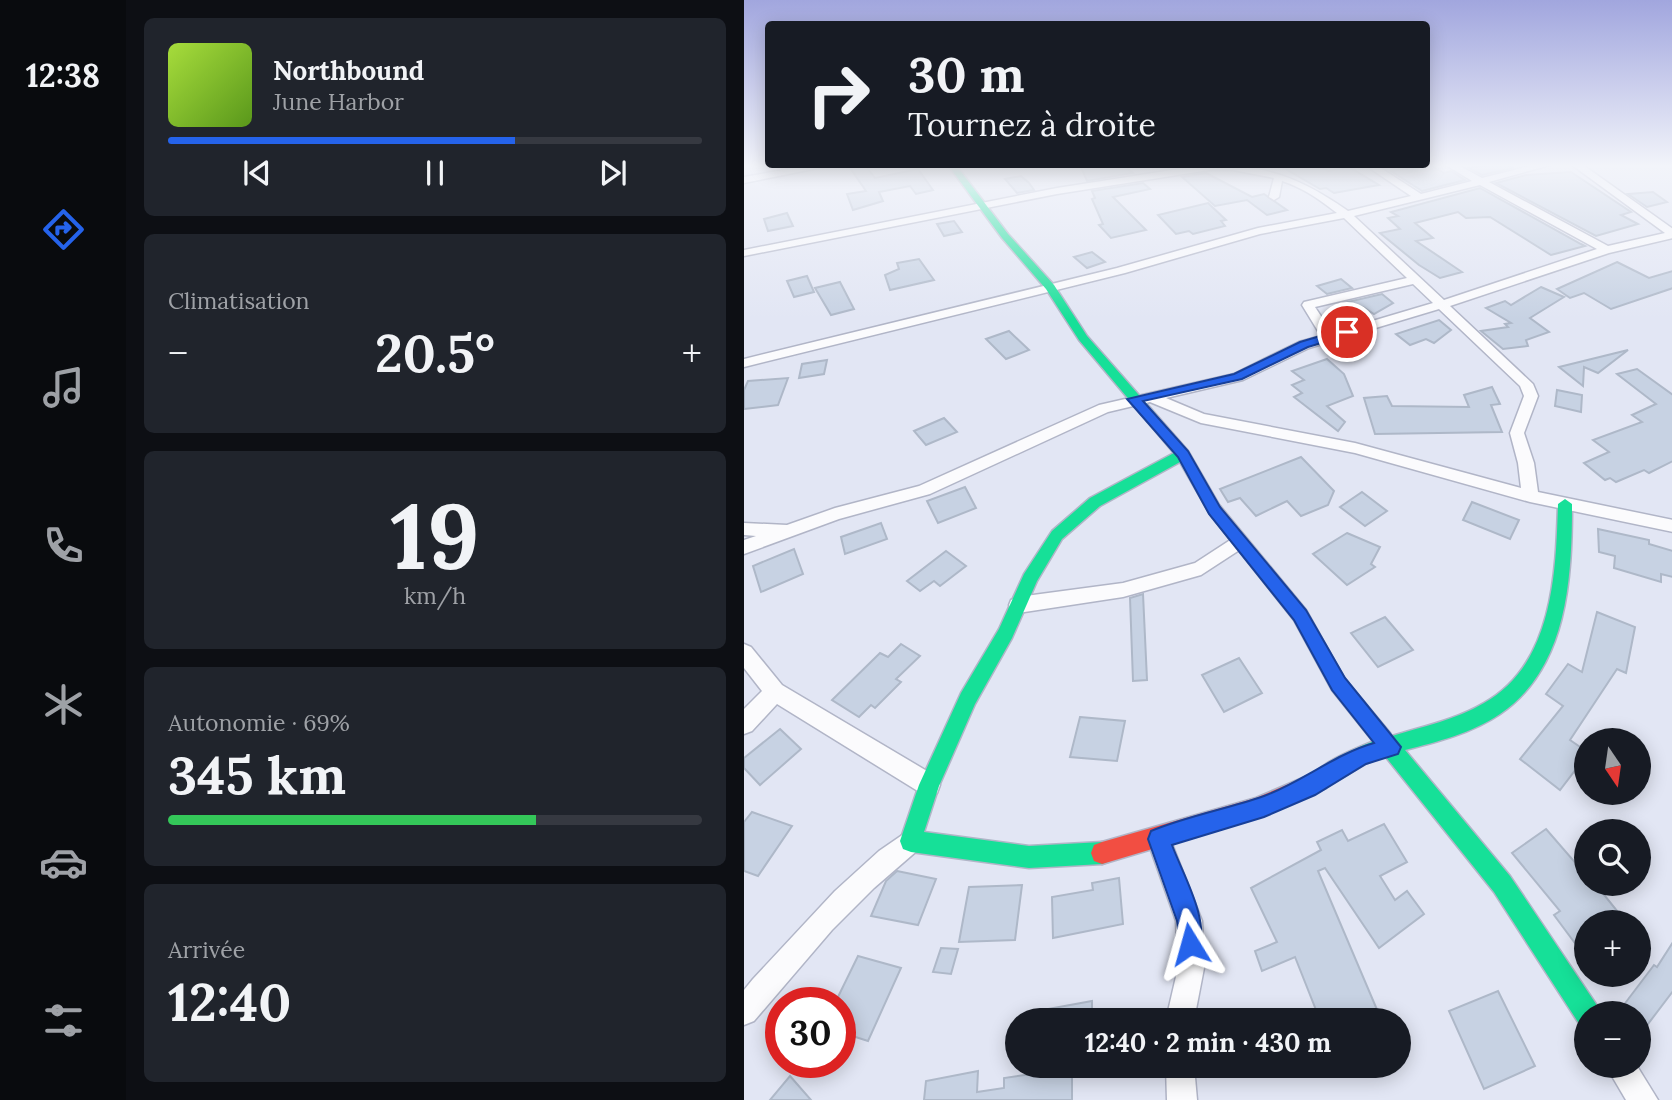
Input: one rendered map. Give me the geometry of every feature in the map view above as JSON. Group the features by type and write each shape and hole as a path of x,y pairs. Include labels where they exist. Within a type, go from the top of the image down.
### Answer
{"street":[{"path":"744,253 930,216"},
{"path":"992,216 1050,287 1083,338 1141,398 1183,454 1215,510 1238,542 1300,615 1338,684 1502,884 1579,1001"},
{"path":"744,363 1121,271 1258,232 1340,216"},
{"path":"1348,216 1414,280 1442,303 1452,318 1505,363 1530,390 1517,433 1526,463 1530,496"},
{"path":"1544,216 1606,250"},
{"path":"1647,216 1672,235"},
{"path":"744,547 835,514 924,490 1104,408 1238,377 1255,371 1284,353 1328,337 1503,286 1606,250 1672,235"},
{"path":"1328,337 1308,305 1414,280"},
{"path":"1141,398 1194,416 1355,448 1530,496 1672,526"},
{"path":"744,1011 793,951 880,864 911,841 929,785 968,699 1006,633 1044,554 1074,519 1095,502 1183,454"},
{"path":"911,841 984,854 1071,858 1117,851 1264,807 1308,788 1362,756 1499,706 1530,671 1548,642 1560,612 1565,504"},
{"path":"744,530 793,530"},
{"path":"1018,605 1136,586 1201,568 1238,542"},
{"path":"744,653 775,692 929,785"},
{"path":"744,724 775,692"},
{"path":"1159,839 1189,921 1191,968 1183,1008"},
{"path":"1181,1078 1182,1100"},
{"path":"1628,1078 1643,1100"}],"building":[{"path":"789,216 793,226 768,231 764,219"},
{"path":"1100,216 1132,216 1146,230 1111,238 1099,225 1103,224"},
{"path":"1159,216 1222,216 1226,220 1221,221 1225,226 1193,234 1189,231 1176,234"},
{"path":"1441,216 1415,223 1433,238 1416,241 1462,272 1440,278 1419,265 1380,233 1400,229 1388,218"},
{"path":"1464,216 1531,216 1585,246 1551,255 1490,217"},
{"path":"1559,216 1624,216 1638,224 1596,236"},
{"path":"954,221 962,232 944,236 937,224"},
{"path":"1092,252 1105,262 1087,268 1074,257"},
{"path":"919,259 934,280 890,290 885,275 899,269 897,263"},
{"path":"1617,262 1649,278 1673,271 1673,288 1611,309 1584,293 1570,298 1557,289"},
{"path":"807,276 814,292 794,297 787,281"},
{"path":"1341,279 1352,288 1327,294 1317,286"},
{"path":"840,282 854,309 831,315 815,288"},
{"path":"1541,287 1564,297 1530,318 1549,332 1526,340 1528,346 1503,349 1481,331 1508,327 1505,324 1511,323 1486,308 1505,301 1511,305"},
{"path":"1382,294 1393,303 1374,314 1363,307 1353,315 1339,304"},
{"path":"1439,320 1451,330 1434,343 1426,339 1410,345 1396,334"},
{"path":"1009,331 1029,350 1006,359 986,339"},
{"path":"1628,350 1598,373 1584,367 1583,386 1559,367"},
{"path":"1327,359 1344,374 1353,396 1327,406 1345,422 1338,431 1294,397 1302,393 1292,385 1304,380 1292,371"},
{"path":"827,360 824,374 799,378 802,364"},
{"path":"1637,369 1673,395 1673,461 1649,473 1644,470 1616,482 1610,478 1605,480 1584,463 1609,452 1593,440 1642,422 1632,415 1656,404 1617,374"},
{"path":"788,378 778,405 744,409 744,390 748,381"},
{"path":"1492,387 1500,404 1491,405 1502,432 1375,434 1364,398 1387,396 1392,406 1469,407 1464,395"},
{"path":"1557,390 1582,395 1581,412 1555,406"},
{"path":"944,418 957,432 926,445 914,431"},
{"path":"1301,457 1334,491 1328,505 1301,516 1287,501 1256,516 1240,498 1228,502 1220,489"},
{"path":"965,487 976,508 938,523 927,501"},
{"path":"1362,492 1387,511 1365,526 1340,507"},
{"path":"1472,502 1519,520 1510,539 1463,520"},
{"path":"881,523 887,539 845,554 841,537"},
{"path":"1598,529 1649,540 1649,544 1673,551 1673,577 1661,574 1661,582 1614,568 1615,556 1599,552"},
{"path":"1347,533 1380,547 1371,564 1375,567 1347,585 1313,554"},
{"path":"794,549 803,574 761,592 753,566"},
{"path":"946,551 966,566 940,586 934,581 920,591 907,581"},
{"path":"1143,594 1147,680 1133,681 1130,598"},
{"path":"1597,612 1635,627 1626,673 1617,669 1578,728 1574,728 1570,740 1574,743 1574,772 1560,790 1520,759 1563,706 1546,694 1568,664 1582,672"},
{"path":"1385,617 1413,650 1378,667 1351,633"},
{"path":"901,644 920,656 896,679 901,682 875,708 871,705 859,717 832,700 880,653 888,657"},
{"path":"1239,658 1262,693 1224,712 1202,675"},
{"path":"1080,717 1125,721 1117,761 1070,757"},
{"path":"780,729 801,749 760,785 744,768 744,758"},
{"path":"752,812 792,826 758,876 744,871 744,822"},
{"path":"1384,824 1407,862 1380,876 1395,900 1407,891 1424,914 1379,948 1325,868 1318,871 1376,1008 1315,1008 1295,957 1262,971 1255,951 1277,942 1251,888 1321,850 1317,842 1342,830 1348,841"},
{"path":"1546,829 1574,861 1574,896 1605,896 1616,910 1574,910 1574,942 1554,915 1560,911 1512,853"},
{"path":"897,871 936,879 918,925 871,916 886,881"},
{"path":"1119,878 1123,924 1053,938 1052,897 1093,890 1092,883"},
{"path":"1022,885 1015,940 959,942 969,887"},
{"path":"1673,942 1673,991 1651,1020 1651,1001 1627,1001 1637,987 1651,987 1651,969 1654,965 1657,967"},
{"path":"941,948 958,949 951,974 933,972"},
{"path":"858,956 901,968 868,1041 856,1037 856,987 843,987"},
{"path":"1498,991 1535,1066 1484,1089 1449,1011"},
{"path":"1092,1001 1092,1008 1054,1008"},
{"path":"978,1071 977,1092 1004,1088 1004,1078 1072,1078 1072,1100 924,1100 926,1081"},
{"path":"788,1078 792,1078 811,1100 770,1100"}],"traffic: fast":[{"path":"990,216 1050,287 1083,338 1183,454 1215,510"},
{"path":"1102,853 1029,857 911,841 929,785 968,699 1006,633 1030,579 1057,535 1095,502 1183,454"},
{"path":"1319,781 1360,756 1462,724 1494,708 1518,687 1536,662 1549,633 1557,602 1562,570 1565,504"},
{"path":"1383,739 1502,884 1579,1001"}],"traffic: slow":[{"path":"1215,510 1300,615 1338,684 1383,739"}],"traffic: jam":[{"path":"1102,853 1256,808 1319,781"}],"route":[{"path":"1190,944 1189,921 1161,851 1159,839 1174,832 1264,807 1308,788 1362,756 1391,747 1338,684 1300,615 1238,542 1215,510 1183,454 1134,399 1238,377 1255,371 1284,353 1347,332"}]}
